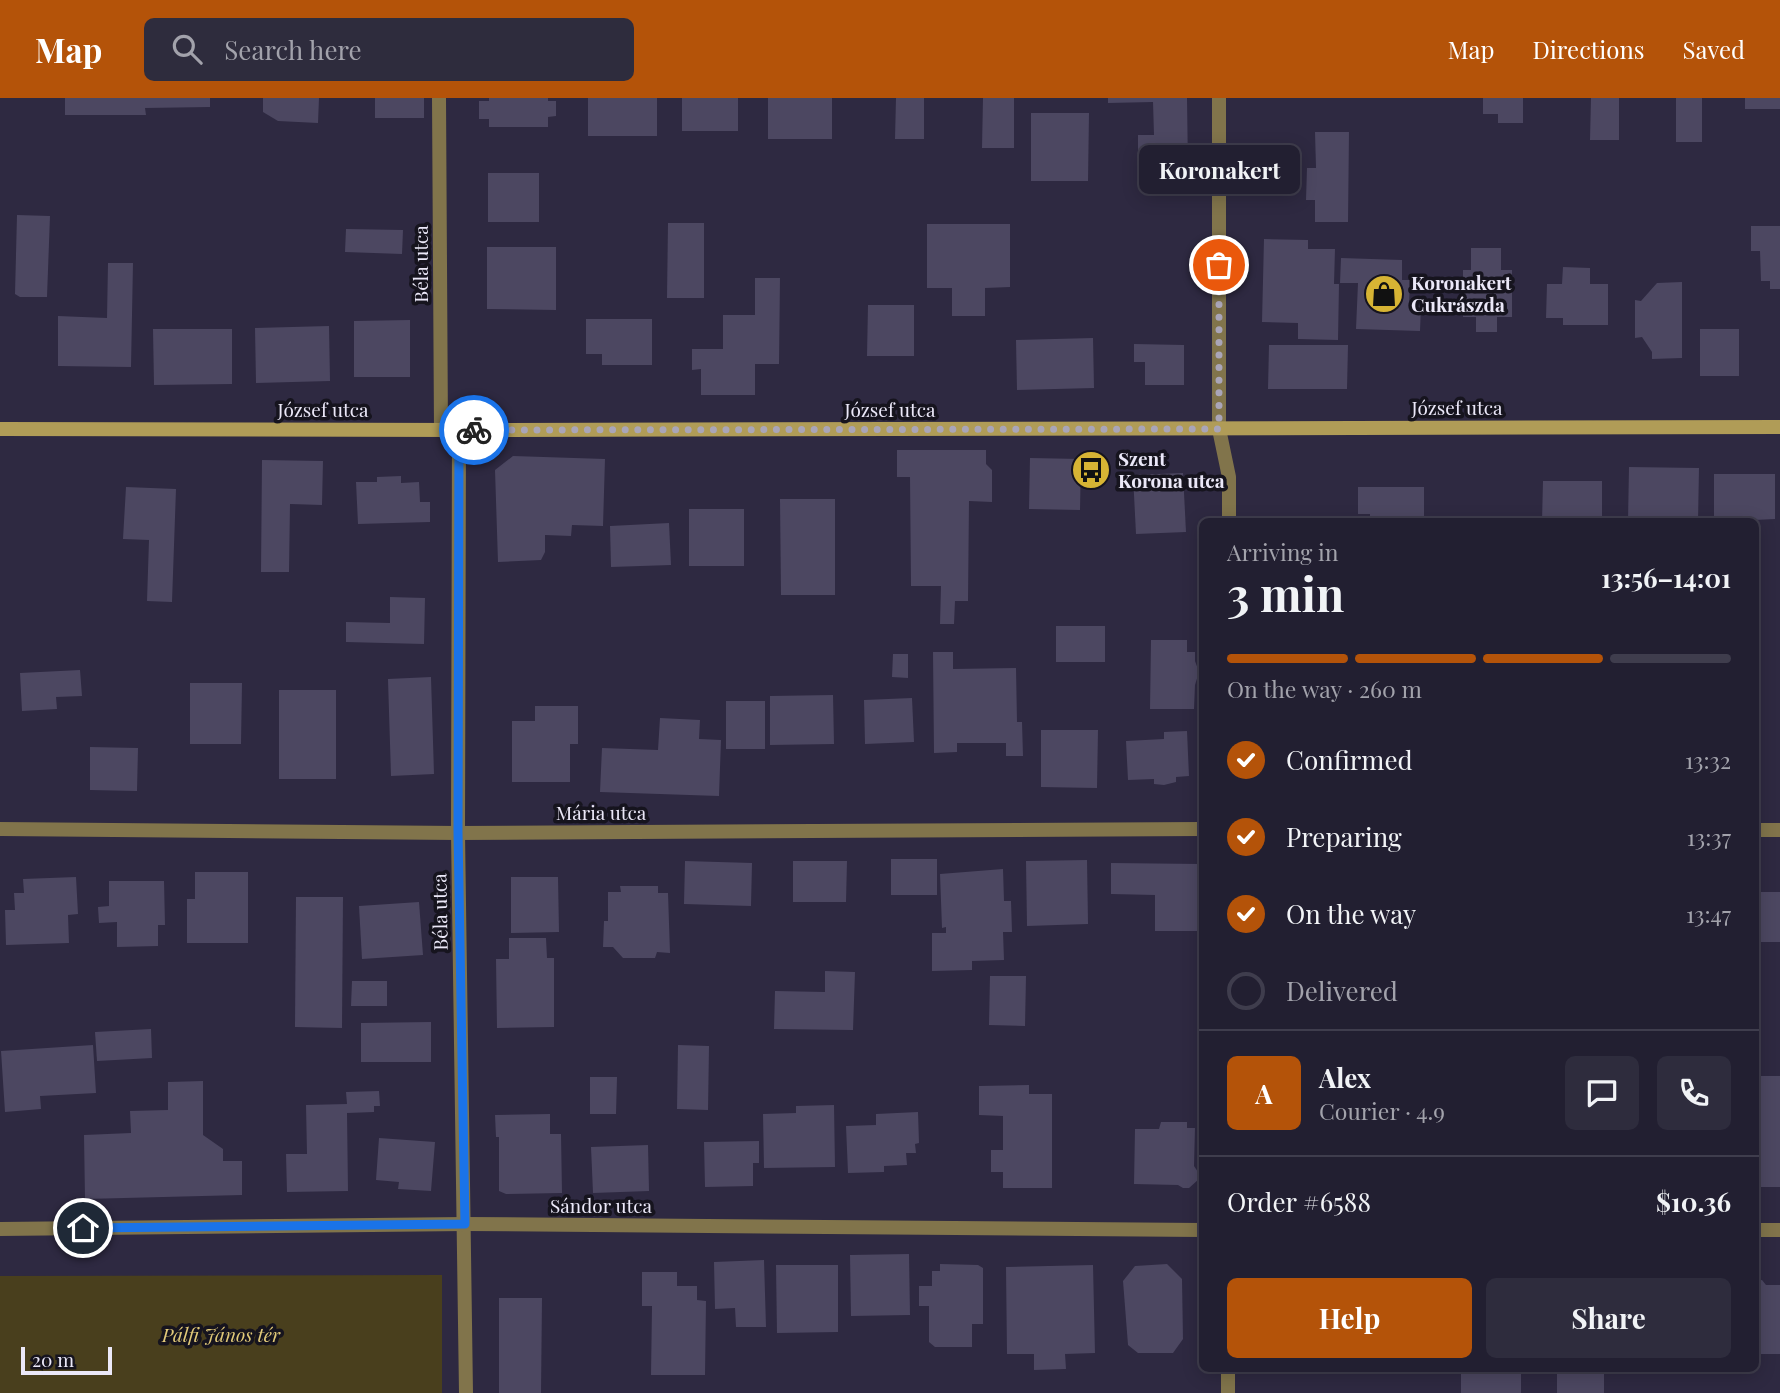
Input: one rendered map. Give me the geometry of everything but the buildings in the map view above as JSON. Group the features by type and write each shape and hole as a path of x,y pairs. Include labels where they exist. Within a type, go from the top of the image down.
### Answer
{"street":[{"name":"Béla utca","path":"439,98 441,430"},
{"path":"1219,98 1219,429 1229,477 1229,518"},
{"name":"József utca","path":"0,429 1780,427"},
{"name":"Béla utca","path":"459,430 458,832 466,1393"},
{"name":"Mária utca","path":"0,829 458,832 1199,830"},
{"path":"1759,830 1780,830"},
{"name":"Sándor utca","path":"0,1229 465,1224 1199,1230"},
{"path":"1759,1230 1780,1230"},
{"path":"1228,1372 1228,1393"}],"green space":[{"name":"Pálfi János tér","path":"442,1275 442,1393 0,1393 0,1276"}],"way so far":[{"path":"474,430 1219,429 1219,265"}],"place":[{"name":"Koronakert","path":"1219,265"},
{"name":"Koronakert Cukrászda","path":"1384,294"},
{"name":"Szent Korona utca","path":"1091,470"}],"route":[{"path":"83,1228 465,1224 458,832 459,430 474,430"}]}
